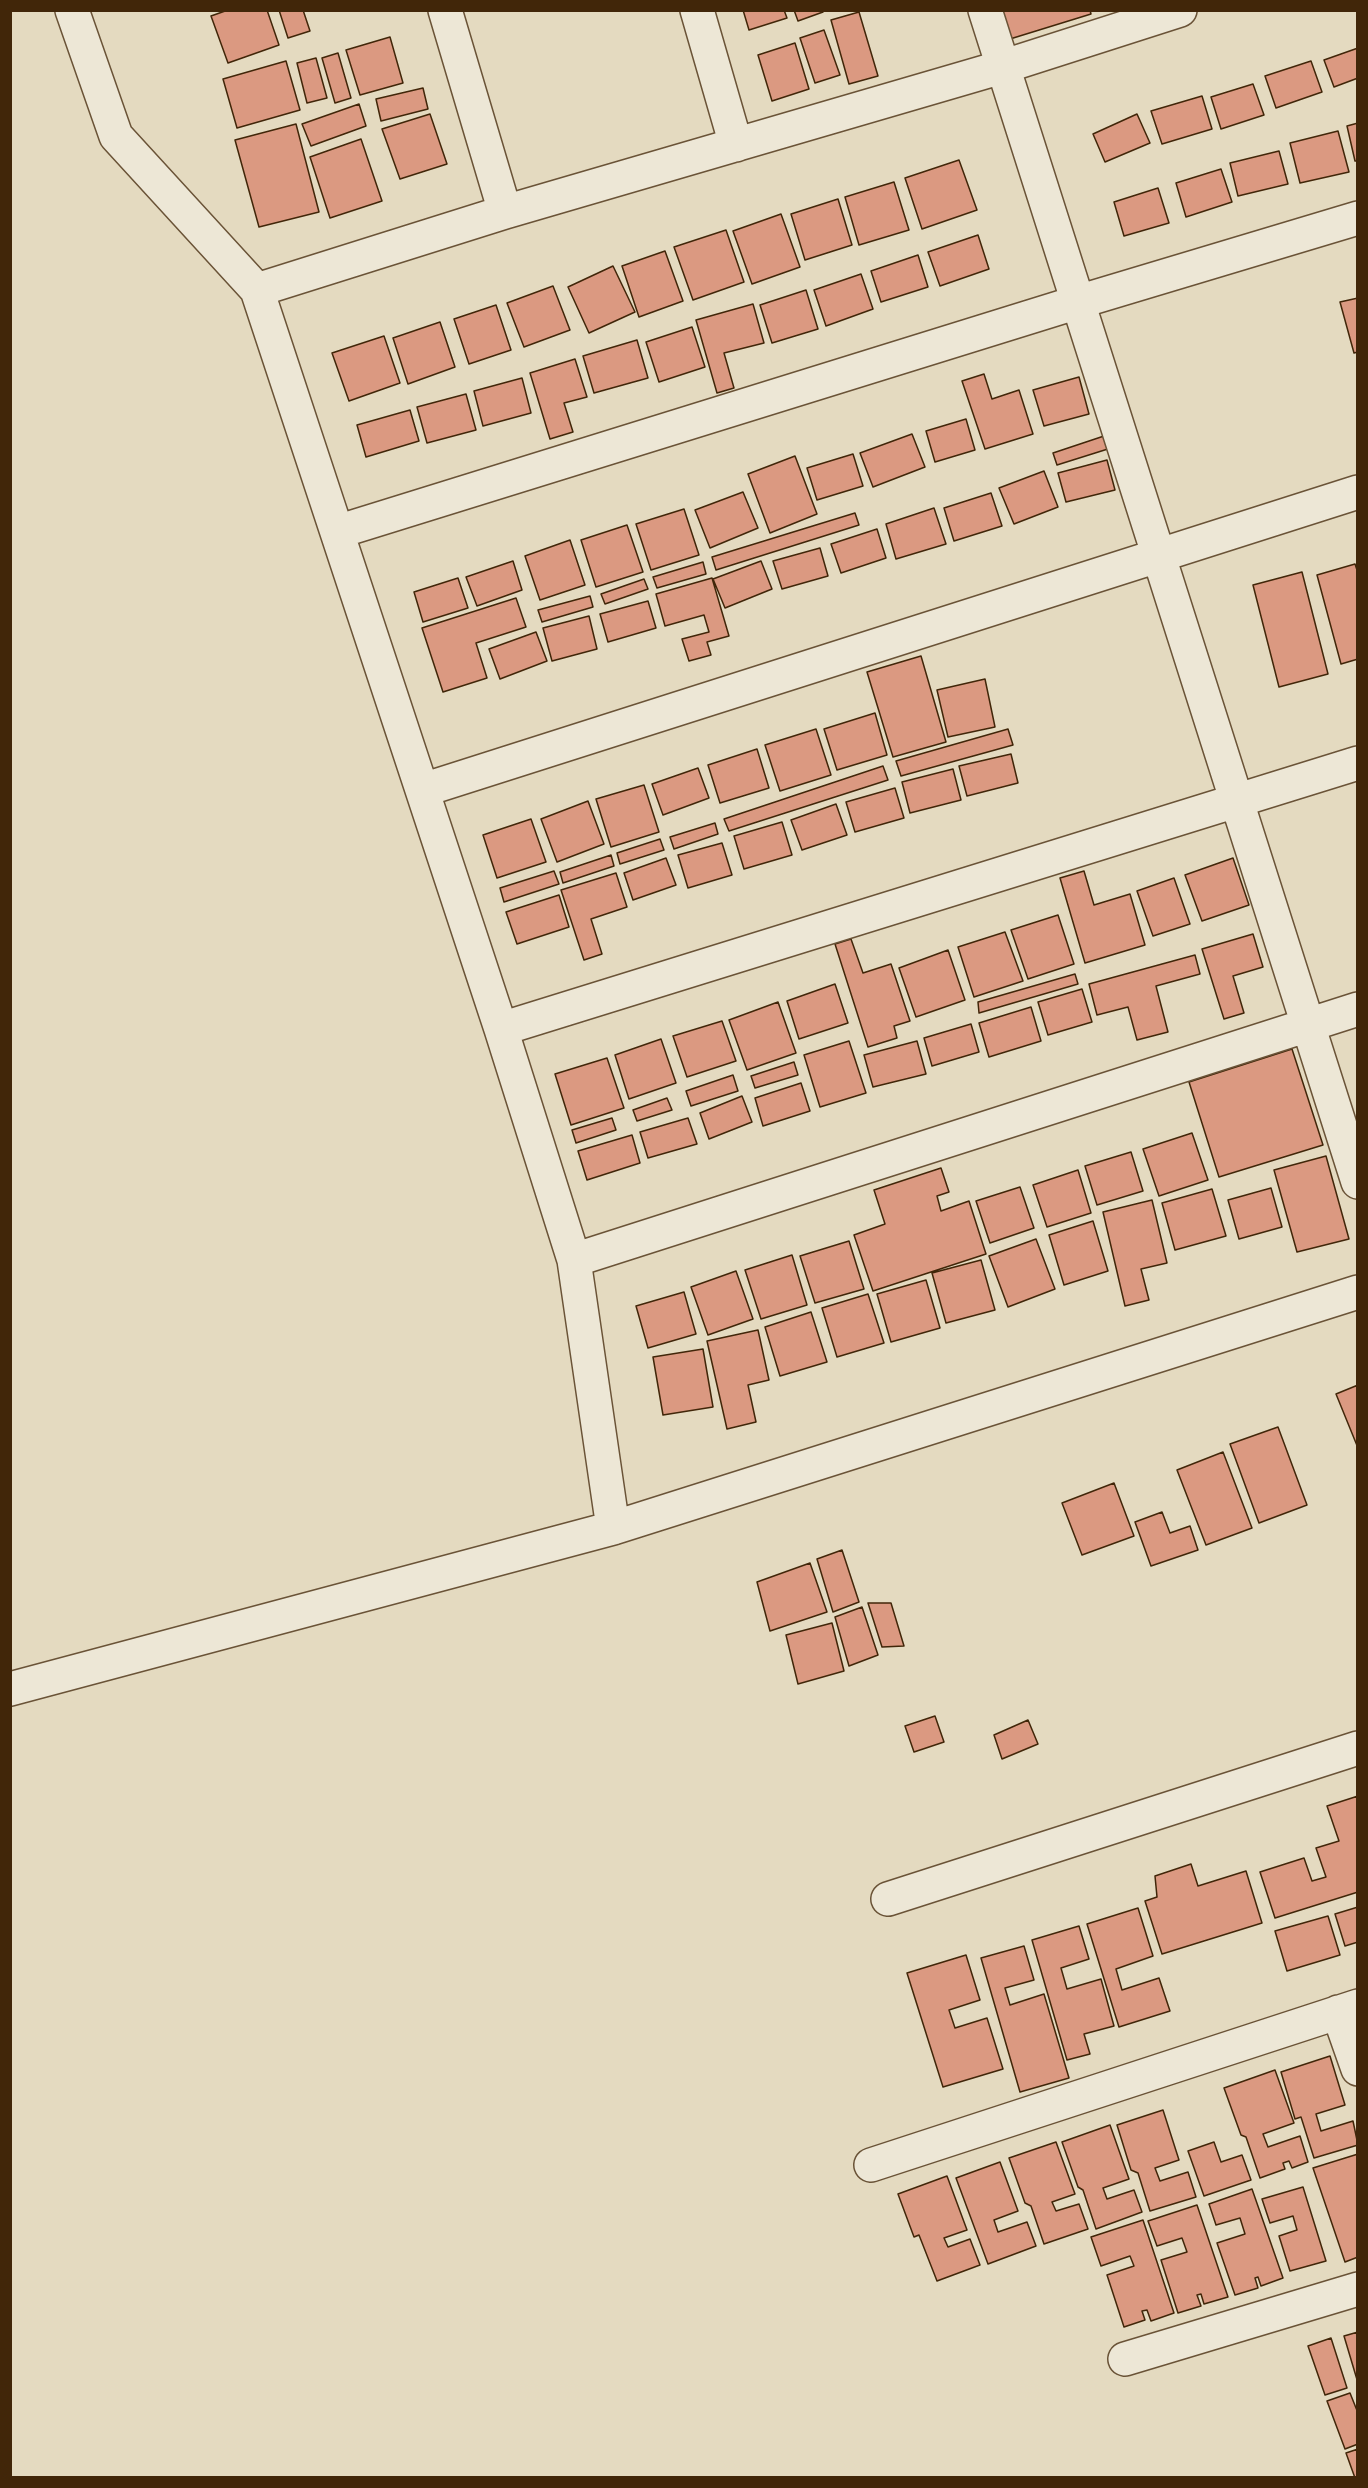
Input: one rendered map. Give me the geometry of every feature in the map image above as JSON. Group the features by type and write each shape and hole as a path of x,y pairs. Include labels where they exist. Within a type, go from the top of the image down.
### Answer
{"street":[{"path":"72,10 116,136 257,290 423,790 574,1260 613,1528"},
{"path":"445,10 505,212"},
{"path":"697,10 736,145"},
{"path":"985,10 1358,1182"},
{"path":"257,290 505,212 1002,67 1180,10"},
{"path":"338,532 1078,302 1358,218"},
{"path":"423,790 1358,492"},
{"path":"501,1029 1358,763"},
{"path":"574,1260 1358,1009"},
{"path":"10,1689 613,1528 1358,1292"},
{"path":"888,1899 1358,1748"},
{"path":"871,2165 1348,2009 1358,2069"},
{"path":"1125,2359 1358,2289"}],"building":[{"path":"228,10 267,10 279,45 228,63 211,16"},
{"path":"279,10 303,10 310,31 288,38"},
{"path":"743,10 784,10 787,18 749,30"},
{"path":"794,10 822,10 823,12 798,21"},
{"path":"1001,10 1090,10 1091,14 1010,39"},
{"path":"859,12 878,76 849,84 831,20"},
{"path":"824,30 840,75 815,83 800,38"},
{"path":"390,37 403,83 360,95 346,50"},
{"path":"795,43 809,89 772,101 758,55"},
{"path":"1358,48 1358,78 1334,87 1324,60"},
{"path":"338,53 351,98 335,103 322,58"},
{"path":"316,58 327,98 307,103 297,63"},
{"path":"286,61 300,110 237,128 223,79"},
{"path":"1311,61 1322,92 1276,108 1265,76"},
{"path":"1253,84 1264,115 1221,129 1211,97"},
{"path":"423,88 428,109 381,121 376,99"},
{"path":"1202,96 1212,129 1162,144 1151,111"},
{"path":"359,104 366,126 311,146 302,124"},
{"path":"430,114 447,164 400,179 382,129"},
{"path":"1137,114 1150,143 1105,162 1093,134"},
{"path":"1358,123 1358,161 1355,161 1347,126"},
{"path":"296,124 319,212 259,227 235,140"},
{"path":"1338,131 1349,172 1300,183 1290,143"},
{"path":"361,139 382,201 330,218 310,157"},
{"path":"1279,151 1288,184 1238,196 1230,163"},
{"path":"959,160 977,210 922,229 905,178"},
{"path":"1221,169 1232,202 1186,217 1176,183"},
{"path":"894,182 909,230 859,245 845,197"},
{"path":"1158,188 1169,223 1124,236 1114,202"},
{"path":"838,199 852,245 805,260 791,214"},
{"path":"781,214 800,267 752,284 733,231"},
{"path":"726,230 744,282 693,300 674,247"},
{"path":"978,235 989,269 940,286 928,252"},
{"path":"665,251 683,301 639,317 622,266"},
{"path":"918,255 928,287 881,302 871,271"},
{"path":"613,266 635,312 589,333 568,287"},
{"path":"861,274 873,309 826,326 814,290"},
{"path":"553,286 570,330 524,347 507,303"},
{"path":"806,290 818,329 772,343 760,305"},
{"path":"1358,298 1358,352 1354,353 1340,302"},
{"path":"753,304 764,343 724,353 734,388 717,393 696,320"},
{"path":"496,305 511,350 469,364 454,319"},
{"path":"440,322 455,367 408,384 393,338"},
{"path":"692,327 705,367 659,382 646,342"},
{"path":"384,336 400,383 349,401 332,353"},
{"path":"637,340 648,378 594,393 583,356"},
{"path":"575,359 587,397 564,403 573,432 550,439 530,373"},
{"path":"984,374 992,399 1019,390 1033,434 985,449 962,381"},
{"path":"1079,377 1089,414 1044,426 1033,390"},
{"path":"522,378 531,413 483,426 474,391"},
{"path":"466,394 476,430 427,443 417,407"},
{"path":"410,410 419,441 366,457 357,425"},
{"path":"966,419 975,450 935,462 926,431"},
{"path":"912,434 925,467 873,487 860,453"},
{"path":"1107,435 1111,448 1057,465 1053,453"},
{"path":"853,454 863,486 817,500 807,468"},
{"path":"795,456 817,514 770,533 748,474"},
{"path":"1107,460 1115,490 1066,502 1058,473"},
{"path":"1044,471 1058,507 1014,524 999,488"},
{"path":"743,492 758,528 710,548 695,510"},
{"path":"991,493 1002,526 954,541 944,508"},
{"path":"934,508 946,544 896,559 886,524"},
{"path":"684,509 699,555 651,570 636,524"},
{"path":"855,513 859,525 716,570 712,557"},
{"path":"627,525 643,572 596,587 581,540"},
{"path":"877,529 886,558 841,573 831,544"},
{"path":"570,540 585,585 540,600 525,556"},
{"path":"820,548 828,576 782,589 773,561"},
{"path":"513,561 522,590 477,606 466,577"},
{"path":"761,561 772,589 725,608 713,579"},
{"path":"703,562 706,574 657,588 653,577"},
{"path":"1355,564 1358,573 1358,659 1341,664 1317,575"},
{"path":"1302,572 1328,674 1279,687 1253,585"},
{"path":"458,578 468,608 423,622 414,592"},
{"path":"712,578 729,636 707,642 711,655 689,661 682,639 709,632 704,615 665,626 656,594"},
{"path":"644,579 648,589 605,604 601,594"},
{"path":"590,596 593,607 542,622 538,610"},
{"path":"516,598 526,627 476,643 487,678 443,692 422,628"},
{"path":"648,601 656,628 608,642 600,614"},
{"path":"589,616 597,649 552,661 543,628"},
{"path":"536,632 547,661 500,679 489,649"},
{"path":"921,656 946,742 893,757 867,672"},
{"path":"985,679 995,727 948,737 937,690"},
{"path":"875,713 887,755 837,770 824,729"},
{"path":"816,729 831,775 780,791 765,745"},
{"path":"1008,729 1013,745 901,776 896,761"},
{"path":"757,749 769,788 720,803 708,765"},
{"path":"1011,754 1018,783 967,796 959,766"},
{"path":"883,766 888,780 729,831 724,819"},
{"path":"698,768 709,798 663,815 652,784"},
{"path":"953,769 961,800 910,813 902,782"},
{"path":"644,785 659,832 611,847 596,799"},
{"path":"895,788 904,818 855,832 846,802"},
{"path":"588,801 604,844 557,862 541,819"},
{"path":"836,804 847,835 802,850 791,820"},
{"path":"531,819 546,862 497,878 483,835"},
{"path":"782,822 792,855 744,869 734,836"},
{"path":"715,823 718,834 674,849 670,837"},
{"path":"660,839 664,850 620,864 617,853"},
{"path":"722,843 732,875 688,888 678,855"},
{"path":"611,855 614,866 563,883 560,872"},
{"path":"666,858 676,885 633,900 624,873"},
{"path":"1233,858 1249,905 1202,921 1185,875"},
{"path":"554,871 559,884 504,902 500,888"},
{"path":"1084,871 1094,905 1130,894 1145,945 1085,963 1060,878"},
{"path":"616,873 627,907 591,919 602,954 584,960 561,890"},
{"path":"1174,878 1190,924 1153,936 1137,891"},
{"path":"559,895 569,927 517,944 506,912"},
{"path":"1058,915 1074,964 1028,979 1011,930"},
{"path":"1005,932 1023,981 974,997 958,947"},
{"path":"1253,934 1263,967 1233,976 1244,1013 1224,1019 1202,949"},
{"path":"851,939 863,973 891,964 910,1021 894,1026 897,1038 868,1047 835,944"},
{"path":"948,950 965,1000 916,1017 899,968"},
{"path":"1195,955 1200,974 1156,986 1168,1032 1137,1040 1128,1007 1097,1015 1089,984"},
{"path":"1075,974 1078,984 979,1013 978,1002"},
{"path":"835,984 848,1023 799,1039 787,1001"},
{"path":"1082,989 1092,1022 1048,1035 1038,1002"},
{"path":"778,1002 796,1053 747,1070 729,1020"},
{"path":"1031,1007 1041,1041 989,1057 979,1023"},
{"path":"722,1021 736,1061 687,1077 673,1036"},
{"path":"971,1024 979,1052 932,1066 924,1038"},
{"path":"661,1039 676,1083 629,1099 615,1055"},
{"path":"849,1041 866,1093 820,1107 804,1055"},
{"path":"917,1041 926,1074 873,1087 864,1055"},
{"path":"1292,1049 1323,1145 1219,1177 1189,1082"},
{"path":"607,1058 624,1108 571,1125 555,1074"},
{"path":"794,1062 798,1075 755,1088 751,1076"},
{"path":"733,1075 738,1091 691,1106 686,1091"},
{"path":"801,1083 810,1111 763,1126 755,1098"},
{"path":"742,1096 752,1122 709,1139 700,1113"},
{"path":"667,1098 672,1110 637,1121 633,1110"},
{"path":"612,1118 616,1130 576,1143 572,1130"},
{"path":"688,1118 697,1144 648,1158 640,1132"},
{"path":"1192,1133 1208,1180 1159,1196 1143,1149"},
{"path":"632,1135 640,1163 587,1180 578,1151"},
{"path":"1131,1152 1143,1191 1097,1205 1085,1166"},
{"path":"1326,1156 1349,1239 1297,1252 1274,1170"},
{"path":"941,1168 949,1192 937,1196 941,1211 969,1201 986,1254 873,1291 854,1235 885,1224 874,1190"},
{"path":"1078,1170 1091,1213 1047,1227 1033,1185"},
{"path":"1020,1187 1034,1228 990,1243 976,1201"},
{"path":"1271,1188 1282,1227 1239,1239 1228,1200"},
{"path":"1212,1189 1226,1236 1175,1250 1162,1203"},
{"path":"1152,1200 1167,1263 1141,1269 1149,1300 1125,1306 1103,1212"},
{"path":"1093,1221 1108,1271 1064,1285 1049,1235"},
{"path":"1036,1239 1055,1289 1008,1307 989,1256"},
{"path":"849,1241 864,1289 815,1303 800,1256"},
{"path":"792,1255 807,1305 761,1319 745,1270"},
{"path":"981,1260 995,1310 946,1323 932,1273"},
{"path":"736,1271 753,1319 708,1335 691,1287"},
{"path":"926,1280 940,1328 891,1342 877,1294"},
{"path":"684,1292 696,1334 648,1348 636,1306"},
{"path":"868,1294 884,1343 837,1357 822,1308"},
{"path":"811,1312 827,1362 780,1376 765,1327"},
{"path":"758,1330 769,1380 748,1385 756,1422 727,1429 707,1341"},
{"path":"703,1349 713,1407 663,1415 653,1357"},
{"path":"1358,1385 1358,1448 1336,1394"},
{"path":"1278,1427 1307,1505 1259,1523 1230,1444"},
{"path":"1223,1452 1252,1528 1206,1545 1177,1470"},
{"path":"1114,1483 1134,1536 1082,1555 1062,1503"},
{"path":"1162,1512 1170,1533 1190,1526 1198,1550 1151,1566 1135,1522"},
{"path":"842,1550 859,1602 833,1612 817,1559"},
{"path":"810,1563 827,1612 770,1631 757,1582"},
{"path":"868,1603 891,1603 904,1646 882,1647"},
{"path":"862,1607 878,1655 849,1666 835,1617"},
{"path":"832,1623 844,1671 798,1684 786,1635"},
{"path":"935,1716 944,1742 914,1752 905,1726"},
{"path":"1028,1720 1038,1744 1002,1759 994,1735"},
{"path":"1358,1796 1358,1892 1275,1918 1260,1872 1304,1858 1312,1881 1326,1877 1316,1848 1339,1841 1327,1806"},
{"path":"1191,1864 1198,1886 1246,1871 1262,1923 1162,1954 1145,1901 1157,1897 1155,1876"},
{"path":"1358,1907 1358,1942 1345,1946 1335,1914"},
{"path":"1138,1908 1153,1956 1116,1969 1122,1990 1159,1978 1170,2011 1119,2027 1087,1924"},
{"path":"1328,1916 1340,1955 1287,1971 1275,1931"},
{"path":"1079,1926 1089,1959 1061,1968 1067,1989 1101,1979 1114,2026 1084,2034 1090,2054 1067,2060 1032,1940"},
{"path":"1024,1946 1034,1980 1005,1988 1010,2005 1044,1994 1069,2078 1020,2092 981,1958"},
{"path":"966,1955 980,2000 949,2010 955,2028 987,2018 1003,2069 943,2087 907,1973"},
{"path":"1330,2056 1345,2105 1316,2114 1321,2131 1353,2121 1358,2145 1314,2158 1301,2117 1295,2119 1281,2072"},
{"path":"1275,2070 1294,2123 1263,2134 1268,2147 1300,2136 1308,2162 1292,2168 1289,2161 1283,2163 1285,2169 1260,2178 1246,2137 1241,2135 1224,2088"},
{"path":"1163,2110 1179,2160 1155,2168 1160,2181 1188,2172 1196,2197 1150,2211 1138,2173 1131,2170 1117,2125"},
{"path":"1110,2125 1129,2179 1103,2188 1107,2199 1134,2190 1142,2212 1096,2229 1083,2190 1078,2187 1062,2142"},
{"path":"1056,2142 1075,2194 1052,2202 1056,2211 1079,2204 1088,2229 1044,2244 1031,2206 1025,2203 1009,2158"},
{"path":"1214,2142 1221,2162 1242,2155 1251,2180 1204,2196 1188,2151"},
{"path":"1358,2154 1358,2257 1345,2262 1313,2168"},
{"path":"1000,2162 1018,2211 994,2220 998,2232 1027,2222 1036,2246 988,2264 956,2178"},
{"path":"947,2176 967,2230 944,2238 948,2247 970,2239 980,2265 937,2281 919,2235 914,2237 898,2194"},
{"path":"1303,2187 1326,2261 1290,2271 1279,2236 1297,2230 1293,2216 1270,2223 1262,2199"},
{"path":"1252,2189 1283,2278 1261,2286 1258,2277 1255,2278 1258,2288 1235,2295 1217,2243 1245,2234 1240,2218 1216,2225 1209,2204"},
{"path":"1197,2205 1228,2297 1204,2304 1201,2294 1197,2295 1201,2306 1178,2313 1161,2260 1187,2252 1182,2238 1157,2246 1148,2221"},
{"path":"1143,2220 1174,2313 1151,2321 1147,2310 1142,2311 1145,2320 1124,2327 1107,2275 1134,2266 1130,2256 1101,2266 1091,2237"},
{"path":"1358,2332 1358,2383 1344,2336"},
{"path":"1331,2338 1347,2388 1325,2395 1308,2346"},
{"path":"1350,2393 1358,2413 1358,2444 1345,2449 1327,2401"},
{"path":"1358,2449 1358,2478 1355,2478 1346,2453"}]}
